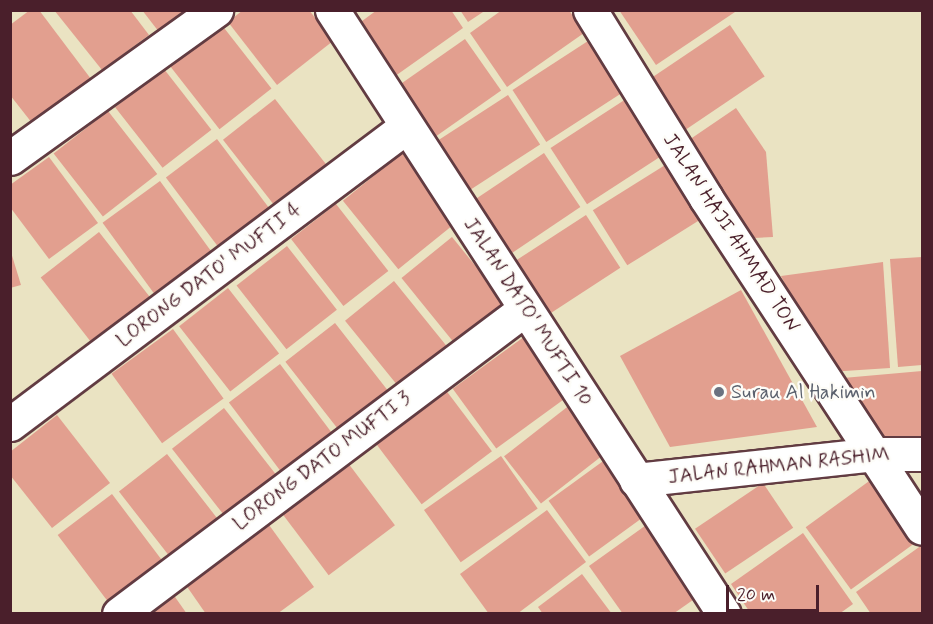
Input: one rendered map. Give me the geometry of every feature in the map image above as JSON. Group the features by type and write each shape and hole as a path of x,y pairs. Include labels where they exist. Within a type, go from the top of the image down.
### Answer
{"street":[{"path":"10,158 216,10"},
{"name":"JALAN DATO' MUFTI 10","path":"332,10 636,480 710,608"},
{"name":"JALAN HAJI AHMAD TON","path":"590,10 706,198 922,528"},
{"name":"LORONG DATO' MUFTI 4","path":"10,424 407,126"},
{"name":"LORONG DATO MUFTI 3","path":"119,614 525,309"},
{"name":"JALAN RAHMAN RASHIM","path":"636,480 875,454 922,454"}],"building":[{"path":"30,10 39,10 91,79 32,123 10,95 10,25"},
{"path":"54,10 130,10 149,35 102,70"},
{"path":"142,10 186,10 159,32"},
{"path":"243,10 309,10 333,41 277,85 228,22"},
{"path":"377,10 451,10 463,28 391,79 354,27"},
{"path":"460,10 486,10 468,22"},
{"path":"502,10 569,10 584,33 507,87 470,33"},
{"path":"619,10 734,10 735,12 656,65"},
{"path":"221,24 271,89 219,129 169,65"},
{"path":"730,25 765,76 686,130 651,78"},
{"path":"465,39 501,91 431,140 395,88"},
{"path":"588,41 622,93 546,142 513,90"},
{"path":"164,69 211,130 163,168 115,107"},
{"path":"508,95 540,144 464,194 432,145"},
{"path":"275,99 329,168 277,209 223,140"},
{"path":"626,99 662,155 587,204 551,148"},
{"path":"736,108 766,152 773,237 754,238 686,142"},
{"path":"108,111 157,174 103,217 54,153"},
{"path":"217,139 271,210 219,249 166,178"},
{"path":"402,153 457,221 398,269 343,201"},
{"path":"544,153 580,207 509,255 473,201"},
{"path":"49,157 98,223 49,259 10,207 10,185"},
{"path":"670,162 704,217 627,265 593,210"},
{"path":"160,181 213,255 156,296 103,223"},
{"path":"336,204 388,271 343,306 291,239"},
{"path":"586,215 620,268 549,314 515,261"},
{"path":"99,232 153,301 95,347 41,278"},
{"path":"452,237 508,306 457,347 401,278"},
{"path":"287,246 337,310 286,349 237,285"},
{"path":"10,249 21,285 10,288"},
{"path":"922,257 922,365 898,367 890,259"},
{"path":"883,262 890,368 829,372 781,276"},
{"path":"394,281 451,351 402,391 345,321"},
{"path":"228,288 279,353 230,392 179,326"},
{"name":"Surau Al Hakimin","path":"741,290 817,427 670,447 620,356"},
{"path":"335,323 389,392 339,430 285,362"},
{"path":"173,329 224,399 162,443 112,374"},
{"path":"528,334 571,394 496,449 453,389"},
{"path":"280,364 332,433 281,471 229,403"},
{"path":"922,371 922,444 887,445 843,378"},
{"path":"445,389 492,451 422,504 375,442"},
{"path":"571,404 608,451 541,504 504,456"},
{"path":"224,408 276,475 224,516 172,449"},
{"path":"57,415 110,483 52,528 10,475 10,452"},
{"path":"167,454 218,519 170,557 119,492"},
{"path":"501,456 538,508 461,562 424,510"},
{"path":"345,459 395,525 329,575 279,509"},
{"path":"606,459 647,515 589,557 549,501"},
{"path":"872,479 917,541 851,589 806,527"},
{"path":"763,483 793,528 725,574 695,529"},
{"path":"112,494 163,561 108,602 58,535"},
{"path":"547,510 586,562 517,614 489,614 460,574"},
{"path":"264,518 314,587 277,614 206,614 181,578"},
{"path":"649,523 700,595 673,614 623,614 589,566"},
{"path":"803,533 853,604 839,614 751,614 731,584"},
{"path":"922,545 922,614 871,614 856,592"},
{"path":"582,574 612,614 543,614 538,607"},
{"path":"168,587 187,614 132,614"}],"place":[{"name":"Surau Al Hakimin","path":"719,392"}]}
